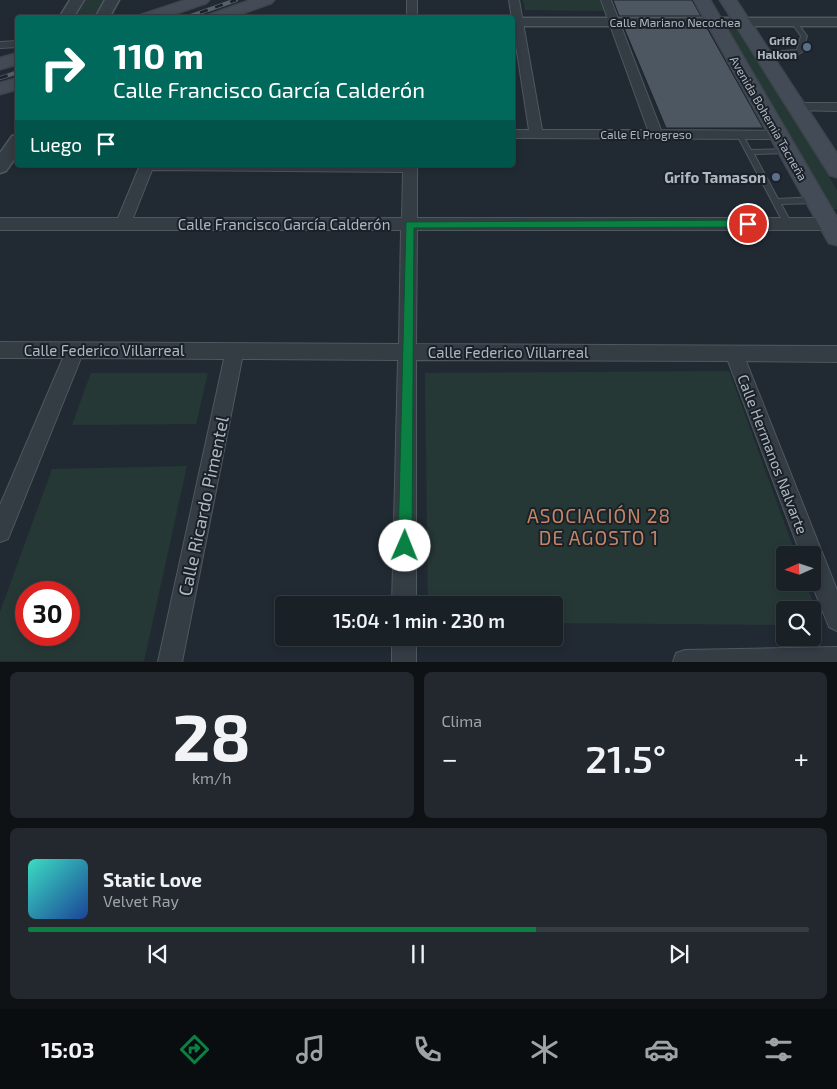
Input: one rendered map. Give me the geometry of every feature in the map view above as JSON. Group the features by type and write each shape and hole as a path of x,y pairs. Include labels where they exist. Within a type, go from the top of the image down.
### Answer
{"main road":[{"path":"155,15 201,0"},
{"path":"223,15 266,0"},
{"name":"Avenida Bohemia Tacneña","path":"702,0 816,200 835,228"},
{"name":"Avenida Bohemia Tacneña","path":"728,0 837,170"},
{"path":"0,64 15,59"},
{"path":"0,89 15,84"}],"street":[{"path":"68,15 78,0"},
{"path":"104,15 112,0"},
{"path":"412,0 412,15"},
{"path":"514,0 516,22 536,134"},
{"path":"606,0 656,134"},
{"name":"Calle Mariano Necochea","path":"516,22 837,22"},
{"path":"0,45 15,44"},
{"path":"796,107 837,107"},
{"name":"Calle El Progreso","path":"515,134 740,135 783,143"},
{"path":"0,168 15,145"},
{"path":"123,224 146,167"},
{"path":"404,596 410,167"},
{"name":"Calle Francisco García Calderón","path":"0,224 788,224 835,228"},
{"name":"Calle Federico Villarreal","path":"0,350 837,354"},
{"path":"0,532 75,350"},
{"name":"Calle Ricardo Pimentel","path":"170,662 236,351"},
{"name":"Calle Hermanos Nalvarte","path":"734,353 809,546"},
{"name":"Calle Hermanos Nalvarte","path":"821,578 837,619"},
{"path":"404,646 404,662"},
{"path":"684,662 837,659"}],"lane":[{"path":"763,54 796,54 800,51 804,36 803,32 794,22"},
{"path":"740,135 788,224"},
{"path":"750,152 783,143"},
{"path":"776,202 816,200"}],"shaded area":[{"path":"86,0 106,0 96,15 77,15"},
{"path":"523,0 600,0 605,11 525,10"},
{"path":"727,27 741,27 837,190 837,209 829,209"},
{"path":"729,371 793,546 776,546 776,591 809,591 813,601 776,601 776,625 563,623 563,596 428,596 425,373"},
{"path":"91,373 208,373 196,424 72,425"},
{"path":"187,466 144,661 0,661 0,612 52,469"}],"building":[{"path":"613,0 692,0 701,16 619,16"},
{"path":"624,28 707,28 763,128 666,128"}],"railway":[{"path":"194,15 236,0"},
{"path":"0,78 15,73"}],"place":[{"name":"Grifo Halkon","path":"807,47"},
{"name":"Grifo Tamason","path":"776,177"}],"district":[{"name":"ASOCIACIÓN 28 DE AGOSTO 1","path":"599,526"}],"route":[{"path":"405,546 409,224 748,224"}]}
